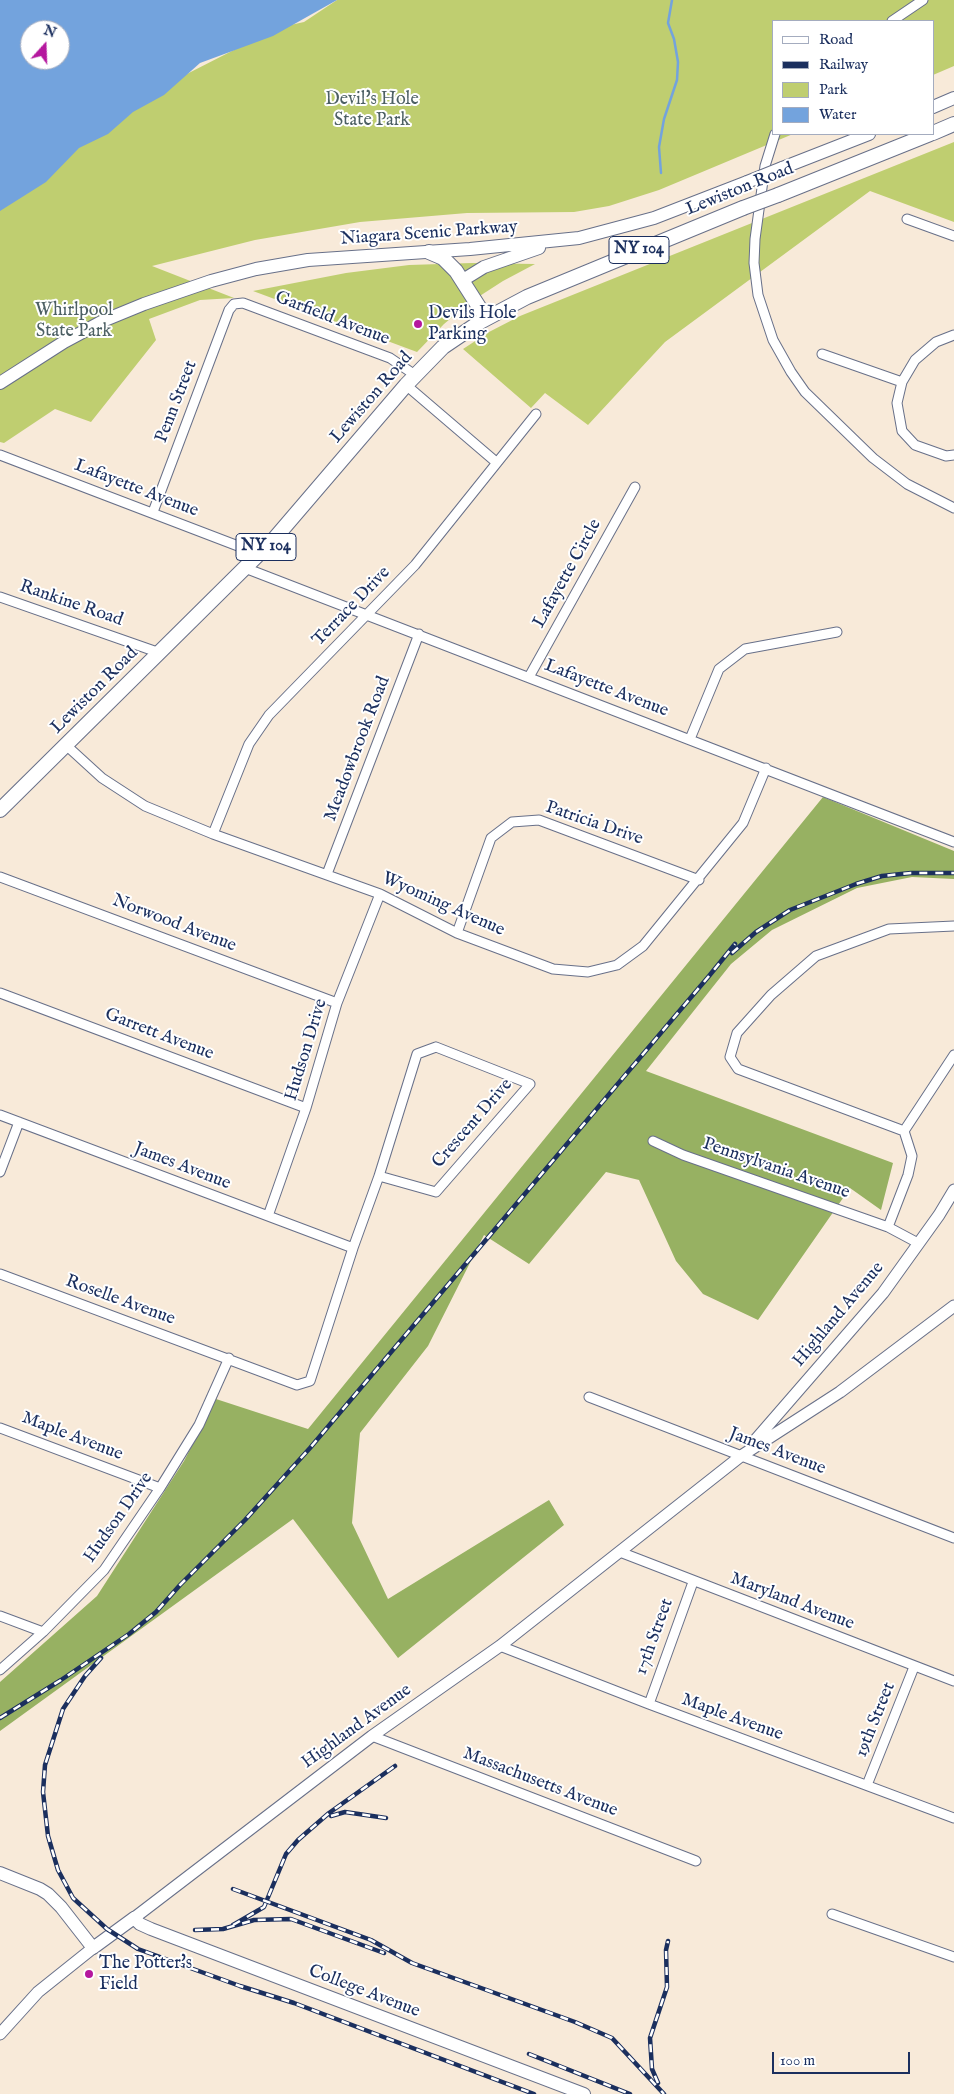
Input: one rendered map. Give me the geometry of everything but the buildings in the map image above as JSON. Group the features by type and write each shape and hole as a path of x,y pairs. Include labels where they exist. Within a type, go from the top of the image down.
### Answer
{"main road":[{"path":"934,107 954,98"},
{"name":"Lewiston Road","path":"934,132 954,124"},
{"name":"Niagara Scenic Parkway","path":"0,383 64,342 105,320 144,304 211,281 256,269 299,262 564,240 647,220 865,135"},
{"name":"Lewiston Road","path":"0,810 67,746 259,554 321,487 410,380 443,347 486,318 562,281 926,135"},
{"path":"463,280 484,267 564,240"},
{"path":"429,252 443,258 463,280 486,318"},
{"path":"0,1873 48,1894 61,1907 93,1948"},
{"name":"Highland Avenue","path":"93,1948 134,1918"},
{"name":"College Avenue","path":"134,1918 140,1924 151,1929 584,2094"}],"street":[{"path":"893,20 923,0"},
{"path":"776,135 765,166 755,240 754,263 758,295 773,340 790,372 805,392 878,462 907,484 954,508"},
{"path":"906,220 954,236"},
{"name":"Garfield Avenue","path":"234,304 243,303 390,358 410,380 496,462"},
{"name":"Penn Street","path":"152,512 229,310 234,304"},
{"path":"954,335 936,342 915,360 902,382 897,402 902,431 915,445 946,456 954,455"},
{"path":"822,354 902,382"},
{"name":"Terrace Drive","path":"213,834 248,744 269,715 426,553 496,462 536,414"},
{"name":"Lafayette Avenue","path":"0,455 259,554"},
{"name":"Lafayette Circle","path":"529,677 635,487"},
{"name":"Lafayette Avenue","path":"245,568 954,842"},
{"name":"Rankine Road","path":"0,597 160,653"},
{"path":"690,739 719,669 745,649 837,632"},
{"name":"Meadowbrook Road","path":"327,874 419,634"},
{"name":"Wyoming Avenue","path":"67,746 102,778 145,806 213,834 380,894 457,934 553,969 588,972 617,965 643,946 699,880 743,823 766,768"},
{"name":"Patricia Drive","path":"457,934 491,838 512,822 539,820 699,880"},
{"name":"Norwood Avenue","path":"0,876 337,1003"},
{"name":"Hudson Drive","path":"268,1216 306,1108 337,1003 380,894"},
{"path":"904,1130 738,1069 730,1057 737,1033 771,995 816,956 889,929 954,926"},
{"name":"Garrett Avenue","path":"0,993 306,1108"},
{"name":"Crescent Drive","path":"229,1358 297,1385 310,1381 353,1248 379,1176 417,1054 436,1047 530,1084 436,1192 379,1176"},
{"path":"904,1130 954,1055"},
{"name":"James Avenue","path":"0,1115 353,1248"},
{"path":"0,1172 19,1122"},
{"path":"888,1227 908,1175 912,1156 904,1130"},
{"name":"Pennsylvania Avenue","path":"653,1141 683,1155 888,1227 918,1243"},
{"name":"Highland Avenue","path":"741,1456 883,1293 954,1190"},
{"name":"Roselle Avenue","path":"0,1274 229,1358"},
{"name":"Highland Avenue","path":"134,1918 372,1736 500,1646 741,1456 840,1392 954,1306"},
{"name":"Hudson Drive","path":"0,1670 43,1632 104,1570 160,1488 199,1425 229,1358"},
{"name":"James Avenue","path":"589,1397 954,1538"},
{"name":"Maple Avenue","path":"0,1428 160,1488"},
{"name":"Maryland Avenue","path":"620,1552 693,1582 954,1681"},
{"name":"17th Street","path":"649,1704 693,1582"},
{"path":"0,1616 43,1632"},
{"name":"Maple Avenue","path":"500,1646 954,1818"},
{"name":"19th Street","path":"867,1785 914,1667"},
{"name":"Massachusetts Avenue","path":"372,1736 696,1861"},
{"path":"832,1914 954,1957"},
{"name":"Highland Avenue","path":"0,2034 38,1992 93,1948"}],"green space":[{"name":"Devil's Hole State Park","path":"337,0 954,0 954,66 934,75 934,20 772,20 772,135 791,135 659,190 609,206 574,212 467,213 360,222 255,240 152,266 234,298 200,300 149,319 156,340 91,422 55,409 4,443 0,442 0,209 71,150 177,79 277,28 304,22"},
{"path":"954,142 954,222 870,191 665,342 588,425 545,393 531,408 463,349 489,332 520,316"},
{"path":"535,264 503,281 472,301 444,324 417,352 253,291 346,273 409,265"},
{"path":"823,797 954,851 954,879 912,877 857,888 772,930 731,964 646,1071 893,1163 881,1210 850,1188 758,1320 703,1294 676,1261 639,1180 606,1172 529,1264 484,1235 428,1346 360,1433 352,1523 388,1599 549,1500 564,1525 398,1658 293,1519 0,1731 0,1682 97,1596 184,1461 216,1399 308,1429"}],"water":[{"path":"0,0 337,0 273,36 200,63 164,95 133,112 108,134 79,148 46,182 0,211"}],"waterway":[{"path":"661,173 659,147 664,119 677,80 678,62 674,39 668,23 672,0"}],"railway":[{"path":"732,953 756,932 790,910 856,884 882,876 911,873 954,873"},
{"path":"0,1718 129,1634 156,1612 180,1585 245,1520 310,1448 735,944"},
{"path":"101,1658 85,1676 63,1709 45,1765 43,1792 48,1836 58,1870 73,1898 107,1929 138,1949 240,1986 294,2003 534,2094"},
{"path":"233,1925 264,1907 286,1854 298,1840 329,1813 395,1766"},
{"path":"331,1816 345,1812 386,1818"},
{"path":"233,1889 371,1940 412,1963 575,2022 612,2038 664,2094"},
{"path":"195,1930 223,1929 254,1920 291,1919 384,1953"},
{"path":"658,2083 652,2069 650,2038 667,1987 666,1950 668,1941"},
{"path":"529,2054 630,2094"}],"place":[{"name":"Devils Hole Parking","path":"418,324"},
{"name":"The Potter's Field","path":"89,1974"}],"park label":[{"name":"Whirlpool State Park","path":"74,321"}]}
